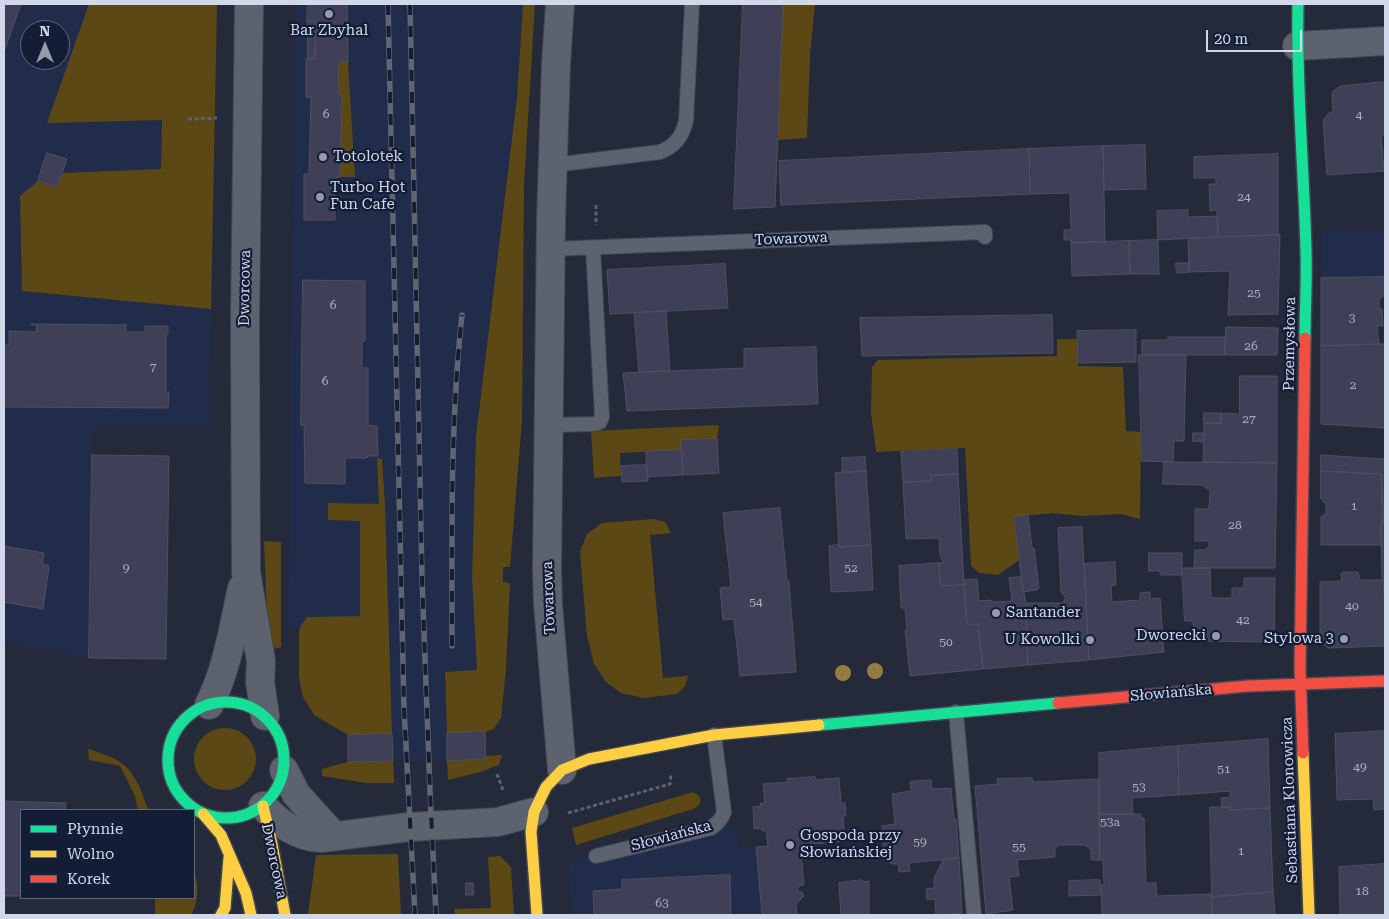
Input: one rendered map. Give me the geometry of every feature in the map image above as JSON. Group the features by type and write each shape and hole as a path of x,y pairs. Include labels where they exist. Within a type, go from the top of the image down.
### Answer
{"street":[{"name":"Dworcowa","path":"249,4 245,320 246,572 261,662 260,682 265,716"},
{"name":"Towarowa","path":"560,4 556,64 551,249 548,604 562,770"},
{"name":"Przemysłowa","path":"1298,4 1297,46 1306,251 1301,684"},
{"path":"1297,46 1385,41"},
{"name":"Dworcowa","path":"209,705 219,685 227,659 246,572"},
{"name":"Słowiańska","path":"562,770 589,760 714,736 1248,686 1385,681"},
{"name":"Sebastiana Klonowicza","path":"1301,684 1309,915"},
{"path":"203,814 218,818 234,819 263,806 277,789 284,770 284,754 279,735 265,716 251,707 227,702 209,705 190,714 181,723 172,739 166,756 175,789 188,804 203,814 221,835 246,893 251,915"},
{"path":"284,770 296,794 334,836"},
{"path":"537,915 530,832 534,812 546,787 562,770"},
{"name":"Dworcowa","path":"263,806 285,915"},
{"path":"263,806 279,823 306,837 321,838 410,827 498,822 534,812"},
{"path":"221,915 225,908 229,856"}],"lane":[{"path":"553,165 660,152 670,148 678,141 686,121 692,4"},
{"name":"Towarowa","path":"551,249 975,232 985,232 985,237"},
{"path":"550,426 595,424 602,420 593,248"},
{"path":"956,712 974,915"},
{"name":"Słowiańska","path":"596,856 711,828 722,819 724,812 714,736"}],"path":[{"path":"188,119 225,118"},
{"path":"596,205 596,228"},
{"path":"563,815 670,784 672,743"}],"shaded area":[{"path":"4,4 217,4 210,429 93,429 89,658 4,643"},
{"path":"89,4 217,4 211,309 22,291 20,196 38,181 57,187 62,173 161,169 162,120 47,123 66,70 70,70 70,58"},
{"path":"295,4 523,4 517,97 476,436 472,578 477,670 445,672 447,761 393,761 382,459 379,504 328,504 360,520 360,616 308,617 300,627 287,627 290,530"},
{"path":"523,4 535,4 524,184 522,421 510,567 503,567 503,582 510,583 506,669 501,718 494,729 485,732 447,733 445,672 477,670 472,578 476,436 517,97"},
{"path":"783,4 815,4 810,55 807,138 778,140"},
{"path":"339,62 348,62 355,177 340,177 342,94 338,94"},
{"path":"1322,230 1385,231 1385,277 1321,278"},
{"path":"1057,339 1077,339 1078,366 1123,367 1126,431 1141,432 1140,519 1121,514 1082,516 1053,513 1014,517 1019,560 998,575 979,573 971,566 965,448 876,452 871,412 872,367 878,360 1057,356"},
{"path":"719,425 717,439 681,440 682,450 620,453 621,476 594,478 591,431"},
{"path":"377,458 382,459 385,504 392,734 348,735 314,715 303,697 299,678 299,634 300,627 307,617 360,616 360,521 328,520 328,503 379,504"},
{"path":"654,519 665,522 671,533 650,535 663,678 688,676 685,686 677,694 644,698 621,693 606,682 594,664 587,636 580,552 587,534 602,523"},
{"path":"264,541 281,542 281,647 271,650 268,646"},
{"path":"219,728 231,728 247,737 254,747 256,759 254,771 247,781 231,790 219,790 208,785 199,776 194,765 194,753 199,742 208,733"},
{"path":"88,749 112,757 123,764 140,787 148,809 138,809 135,796 120,766 89,760"},
{"path":"502,755 499,765 448,780 447,761 485,759 486,756"},
{"path":"393,761 394,783 366,783 322,776 322,769 348,762"},
{"path":"693,792 700,799 697,807 693,809 576,845 572,828"},
{"path":"722,819 738,834 740,847 756,847 762,915 572,915 568,862 711,828"},
{"path":"398,854 401,915 308,915 316,855"},
{"path":"500,856 511,867 514,915 455,915 454,909 491,908 488,857"},
{"path":"195,875 197,882 196,904 191,915 155,915 155,899 195,899"}],"building":[{"path":"4,4 21,4 4,52"},
{"path":"308,4 349,4 347,6 348,62 339,62 338,94 342,94 340,177 337,177 337,181 335,181 335,220 304,220 304,174 309,174 311,97 306,97 306,59 315,59 316,22 307,21"},
{"path":"743,4 783,4 775,207 734,209"},
{"path":"308,21 316,22 315,59 308,59"},
{"path":"1385,82 1385,135 1381,135 1384,171 1327,175 1323,120 1330,112 1333,112 1333,91 1341,86"},
{"path":"1145,145 1146,189 1104,190 1103,146"},
{"path":"1103,146 1105,242 1071,243 1071,240 1064,240 1064,230 1071,230 1070,193 1030,194 1029,149"},
{"path":"1029,149 1030,194 781,205 779,161"},
{"path":"47,153 67,159 57,187 38,181"},
{"path":"1278,154 1278,235 1218,237 1217,210 1210,211 1209,184 1216,184 1216,178 1194,178 1194,157"},
{"path":"1188,210 1188,217 1217,216 1218,237 1158,240 1157,211"},
{"path":"1280,235 1278,314 1228,315 1230,271 1189,272 1188,239"},
{"path":"1158,240 1159,274 1130,274 1129,241"},
{"path":"1129,241 1130,274 1072,276 1071,243"},
{"path":"1176,263 1189,263 1189,272 1177,273"},
{"path":"725,264 728,308 610,314 607,270"},
{"path":"1385,277 1385,295 1379,299 1379,309 1382,309 1383,326 1377,326 1379,344 1321,346 1321,278"},
{"path":"303,280 365,281 365,341 362,341 362,368 368,368 368,425 377,426 378,456 345,458 345,484 305,483 304,425 301,425"},
{"path":"666,311 670,371 639,372 634,313"},
{"path":"1052,315 1053,353 862,356 860,318"},
{"path":"32,324 126,324 126,332 145,332 145,326 168,326 168,334 166,334 166,392 169,392 168,408 4,407 4,345 9,345 9,331 36,332 37,325"},
{"path":"1226,327 1278,328 1277,355 1225,355"},
{"path":"1136,330 1136,362 1078,363 1077,331"},
{"path":"1168,337 1225,337 1225,355 1142,355 1142,340 1168,340"},
{"path":"1385,344 1385,428 1321,424 1321,346"},
{"path":"816,347 818,404 627,411 623,373 744,368 744,349"},
{"path":"1139,355 1186,355 1184,441 1174,441 1173,462 1142,461"},
{"path":"1240,376 1277,376 1277,463 1203,462 1204,423 1221,423 1221,413 1239,414"},
{"path":"1204,413 1221,413 1221,423 1204,423"},
{"path":"1193,433 1204,433 1203,442 1193,441"},
{"path":"717,439 719,473 683,475 681,440"},
{"path":"957,449 958,474 931,476 931,481 903,482 901,452"},
{"path":"682,450 683,475 647,477 646,452"},
{"path":"92,455 169,456 166,659 89,658"},
{"path":"1321,455 1385,459 1385,629 1384,580 1382,580 1381,523 1383,523 1381,474 1321,471"},
{"path":"865,457 866,471 842,473 842,458"},
{"path":"1164,462 1277,463 1275,568 1194,568 1195,550 1205,550 1209,546 1209,541 1195,541 1195,509 1209,509 1210,490 1202,485 1163,484"},
{"path":"647,465 648,481 622,482 621,466"},
{"path":"866,471 871,545 839,547 835,473"},
{"path":"1321,471 1381,474 1383,523 1381,523 1381,545 1321,545 1321,517 1326,514 1326,503 1321,499"},
{"path":"958,474 964,585 940,586 939,563 944,563 940,556 939,538 906,539 903,482 931,481 931,476"},
{"path":"780,508 787,581 789,581 796,672 740,676 734,619 723,620 720,588 731,587 723,513"},
{"path":"1028,515 1039,588 1023,592 1014,517"},
{"path":"1082,527 1089,660 1028,665 1026,603 1062,603 1066,598 1061,592 1058,528"},
{"path":"839,545 839,547 871,545 873,590 831,592 829,546"},
{"path":"4,546 44,553 42,564 49,566 43,609 4,602"},
{"path":"1149,553 1182,553 1182,575 1160,575 1160,571 1149,571"},
{"path":"1115,562 1116,585 1111,586 1112,602 1140,600 1140,593 1150,592 1150,599 1160,598 1164,652 1089,660 1084,564"},
{"path":"939,563 940,586 964,585 967,625 978,624 983,669 910,676 905,630 907,629 905,608 901,608 899,566"},
{"path":"1182,568 1210,568 1211,598 1232,598 1232,588 1244,588 1244,578 1275,578 1274,642 1194,641 1193,621 1185,621"},
{"path":"1343,572 1358,572 1360,580 1384,580 1385,646 1328,648 1320,640 1320,582 1342,581 1341,575"},
{"name":"Santander","path":"1021,577 1026,603 1028,665 983,669 978,624 967,625 964,580 977,579 979,601 1012,601 1009,578"},
{"path":"1385,731 1385,809 1374,810 1373,799 1337,800 1335,734"},
{"path":"485,732 486,759 447,761 447,733"},
{"path":"392,734 393,761 348,762 348,735"},
{"path":"1268,739 1270,808 1230,810 1230,807 1222,807 1221,798 1230,797 1230,791 1179,795 1178,746"},
{"path":"1178,746 1179,795 1132,798 1133,814 1099,814 1099,753"},
{"name":"Gospoda przy Słowiańskiej","path":"815,777 816,780 839,778 841,803 845,803 846,816 843,816 845,841 812,844 812,851 801,852 804,885 798,886 798,892 802,892 804,896 796,904 797,915 762,915 756,847 768,846 766,831 762,831 762,828 754,829 753,807 761,806 760,803 765,803 763,784 788,782 787,779"},
{"path":"1032,778 1033,782 1099,779 1100,860 1091,860 1091,850 1085,845 1060,845 1055,848 1055,857 1017,860 1019,876 1009,877 1013,910 986,914 975,786 998,784 997,779"},
{"path":"931,780 932,789 951,788 959,858 909,863 910,871 899,872 898,864 892,864 884,859 882,826 895,824 892,794 911,791 910,782"},
{"path":"4,801 66,803 65,809 20,809 20,896 4,896"},
{"path":"1210,807 1230,807 1230,810 1270,808 1273,892 1212,897"},
{"path":"1099,814 1141,814 1141,818 1144,818 1146,883 1156,883 1157,896 1211,894 1212,915 1102,915 1101,885 1104,885 1103,860 1100,860"},
{"path":"959,858 962,913 936,915 935,899 927,900 926,889 934,888 934,878 943,860"},
{"path":"1385,864 1385,915 1340,915 1339,867"},
{"path":"730,875 731,915 594,915 593,891 622,889 622,880"},
{"path":"862,880 864,882 869,881 869,915 841,915 839,883"},
{"path":"1100,880 1101,895 1069,896 1069,881"},
{"path":"466,883 473,883 474,895 466,895"},
{"path":"1273,892 1275,915 1212,915 1212,897"}],"railway":[{"path":"388,4 404,708 415,915"},
{"path":"410,4 422,578 436,915"},
{"path":"452,646 452,521 455,398 462,315"}],"traffic: fast":[{"path":"1298,4 1298,66 1306,262 1305,338"},
{"path":"226,702 248,706 267,719 280,738 284,760 280,782 267,801 248,814 226,818 204,814 185,801 172,782 168,760 172,738 185,719 204,706 226,702"},
{"path":"819,725 1058,703"}],"traffic: slow":[{"path":"537,915 531,832 534,812 546,787 562,770 589,759 714,735 819,725"},
{"path":"1303,753 1309,915"},
{"path":"263,806 285,915"},
{"path":"203,814 221,835 246,893 251,915"},
{"path":"221,915 225,908 229,858"}],"traffic: jam":[{"path":"1303,753 1300,668 1305,338"},
{"path":"1058,703 1248,686 1385,681"}],"place":[{"name":"Bar Zbyhal","path":"329,14"},
{"name":"Totolotek","path":"323,157"},
{"name":"Turbo Hot Fun Cafe","path":"320,197"},
{"name":"Santander","path":"996,613"},
{"name":"Dworecki","path":"1216,636"},
{"name":"Stylowa 3","path":"1344,639"},
{"name":"U Kowolki","path":"1090,640"},
{"name":"Gospoda przy Słowiańskiej","path":"790,845"}]}
